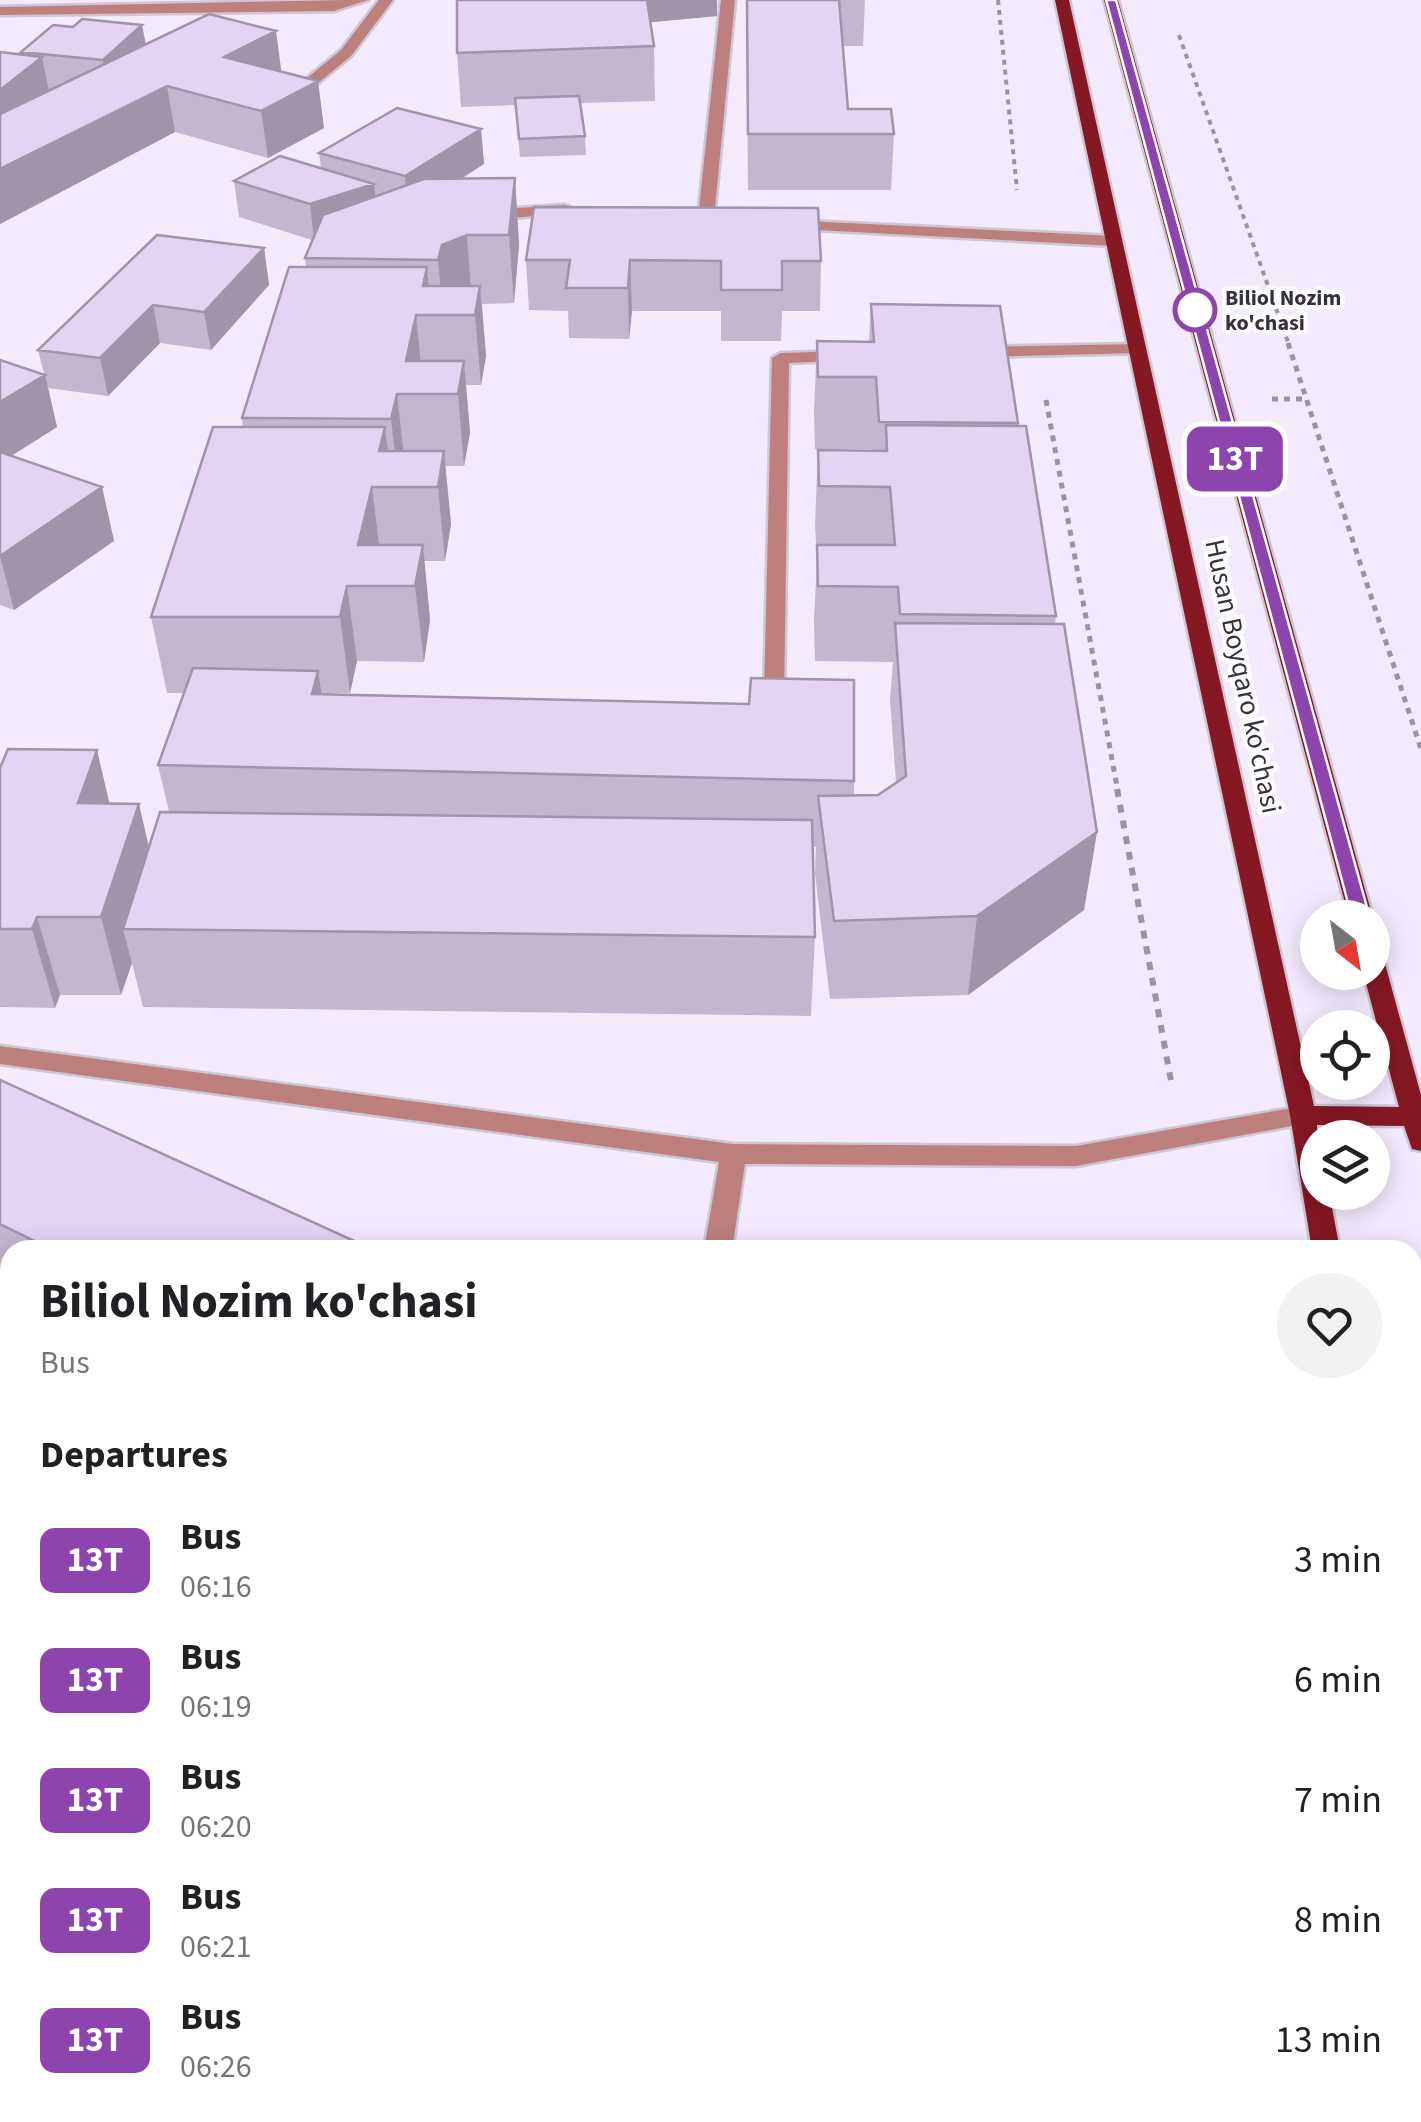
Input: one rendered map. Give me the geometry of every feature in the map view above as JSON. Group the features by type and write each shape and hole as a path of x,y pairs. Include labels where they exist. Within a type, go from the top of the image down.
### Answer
{"main road":[{"name":"Husan Boyqaro ko'chasi","path":"1062,0 1303,1115 1324,1240"},
{"name":"Husan Boyqaro ko'chasi","path":"1111,0 1356,900"},
{"path":"1303,1115 1418,1130 1380,990"}],"lane":[{"path":"0,11 334,7 360,0"},
{"path":"283,105 346,53 386,0"},
{"path":"706,218 728,0"},
{"path":"469,216 581,210"},
{"path":"688,216 726,220"},
{"path":"764,223 1114,242"},
{"path":"960,352 1138,349"},
{"path":"774,696 782,358 860,356"},
{"path":"0,1055 733,1154 1076,1156 1303,1115"},
{"path":"720,1240 733,1154"}],"path":[{"path":"998,0 1022,237"},
{"path":"1177,30 1308,399 1421,748"},
{"path":"1039,350 1181,1137"}],"building":[{"path":"457,0 647,0 654,46 457,53"},
{"path":"747,0 839,0 848,109 891,109 894,134 748,134"},
{"path":"209,14 276,31 224,57 318,81 261,111 167,86 0,169 0,114"},
{"path":"82,19 142,25 103,60 21,52 53,25 73,27"},
{"path":"0,52 42,57 0,90"},
{"path":"579,96 585,136 519,139 515,98"},
{"path":"397,108 481,129 405,176 319,153"},
{"path":"280,156 374,184 310,204 234,181"},
{"path":"515,178 509,235 467,235 442,245 438,260 305,258 323,215 424,179"},
{"path":"534,207 818,208 821,261 782,261 782,290 721,290 721,261 630,260 628,288 566,288 570,260 526,260"},
{"path":"157,235 264,248 204,312 153,305 100,358 38,350"},
{"path":"289,267 427,267 423,286 480,286 475,315 416,315 406,361 464,361 458,394 397,394 391,419 242,418"},
{"path":"871,304 1000,306 1018,423 879,422 876,377 818,377 817,341 874,342"},
{"path":"0,360 45,375 0,402"},
{"path":"886,425 1026,426 1056,616 900,614 898,587 818,586 817,545 895,545 890,487 819,486 818,450 887,451"},
{"path":"213,427 385,427 379,451 444,451 438,487 372,487 358,545 423,545 415,586 347,586 340,617 151,617"},
{"path":"0,452 102,487 0,556"},
{"path":"895,623 1064,624 1097,832 977,916 834,921 818,796 878,795 906,776"},
{"path":"193,668 318,671 312,694 749,704 751,678 854,680 854,781 158,765"},
{"path":"8,749 97,750 78,803 139,804 101,917 37,917 32,929 0,929 0,768"},
{"path":"160,812 812,820 815,937 123,929"},
{"path":"0,1080 352,1240 33,1240 0,1224"}],"bus line":[{"name":"13Т","path":"1111,0 1356,900"}],"place":[{"name":"Biliol Nozim ko'chasi","path":"1195,310"}]}
